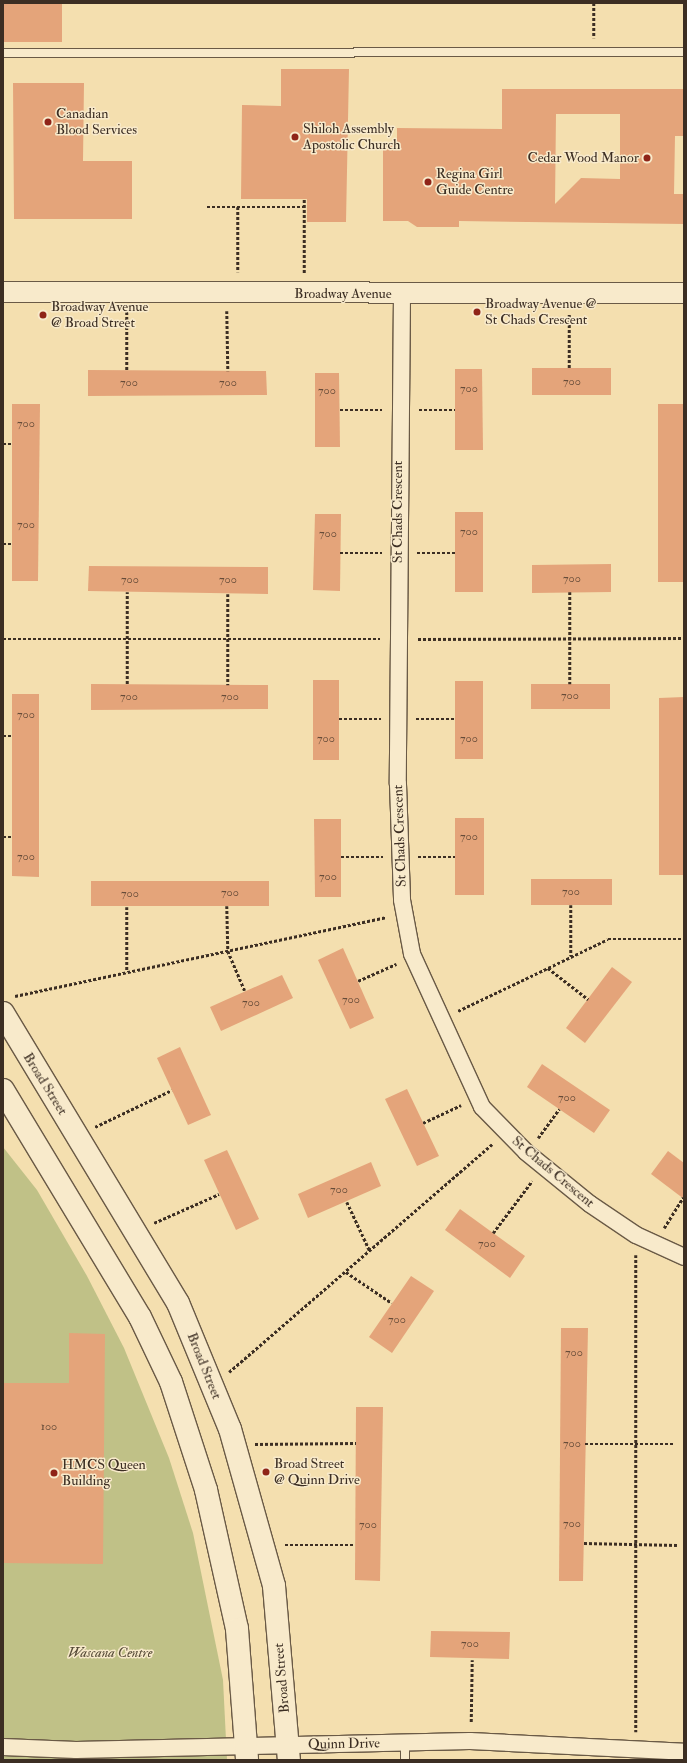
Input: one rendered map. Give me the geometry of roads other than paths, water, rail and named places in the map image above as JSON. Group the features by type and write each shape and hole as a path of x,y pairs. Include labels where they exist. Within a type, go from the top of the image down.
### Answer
{"main road":[{"name":"Broad Street","path":"7,1005 77,1136 178,1303 210,1380 237,1452 274,1586 289,1753"},
{"path":"3,1090 140,1317 171,1382 206,1490 237,1629 246,1753"}],"street":[{"name":"Broadway Avenue","path":"3,292 304,294 684,293"},
{"name":"St Chads Crescent","path":"402,294 398,784 405,913 413,956 478,1097 506,1132 527,1153 543,1166 636,1235 684,1258"},
{"name":"Quinn Drive","path":"3,1747 76,1750 289,1753 404,1743 470,1741 636,1747 684,1752"}],"lane":[{"path":"3,53 684,52"},
{"path":"404,1743 405,1760"}],"place":[{"name":"Canadian Blood Services","path":"48,122"},
{"name":"Shiloh Assembly Apostolic Church","path":"295,137"},
{"name":"Cedar Wood Manor","path":"647,158"},
{"name":"Regina Girl Guide Centre","path":"428,182"},
{"name":"Broadway Avenue @ St Chads Crescent","path":"477,312"},
{"name":"Broadway Avenue @ Broad Street","path":"43,315"},
{"name":"Broad Street @ Quinn Drive","path":"266,1472"},
{"name":"HMCS Queen Building","path":"54,1473"}],"park label":[{"name":"Wascana Centre","path":"110,1653"}]}
